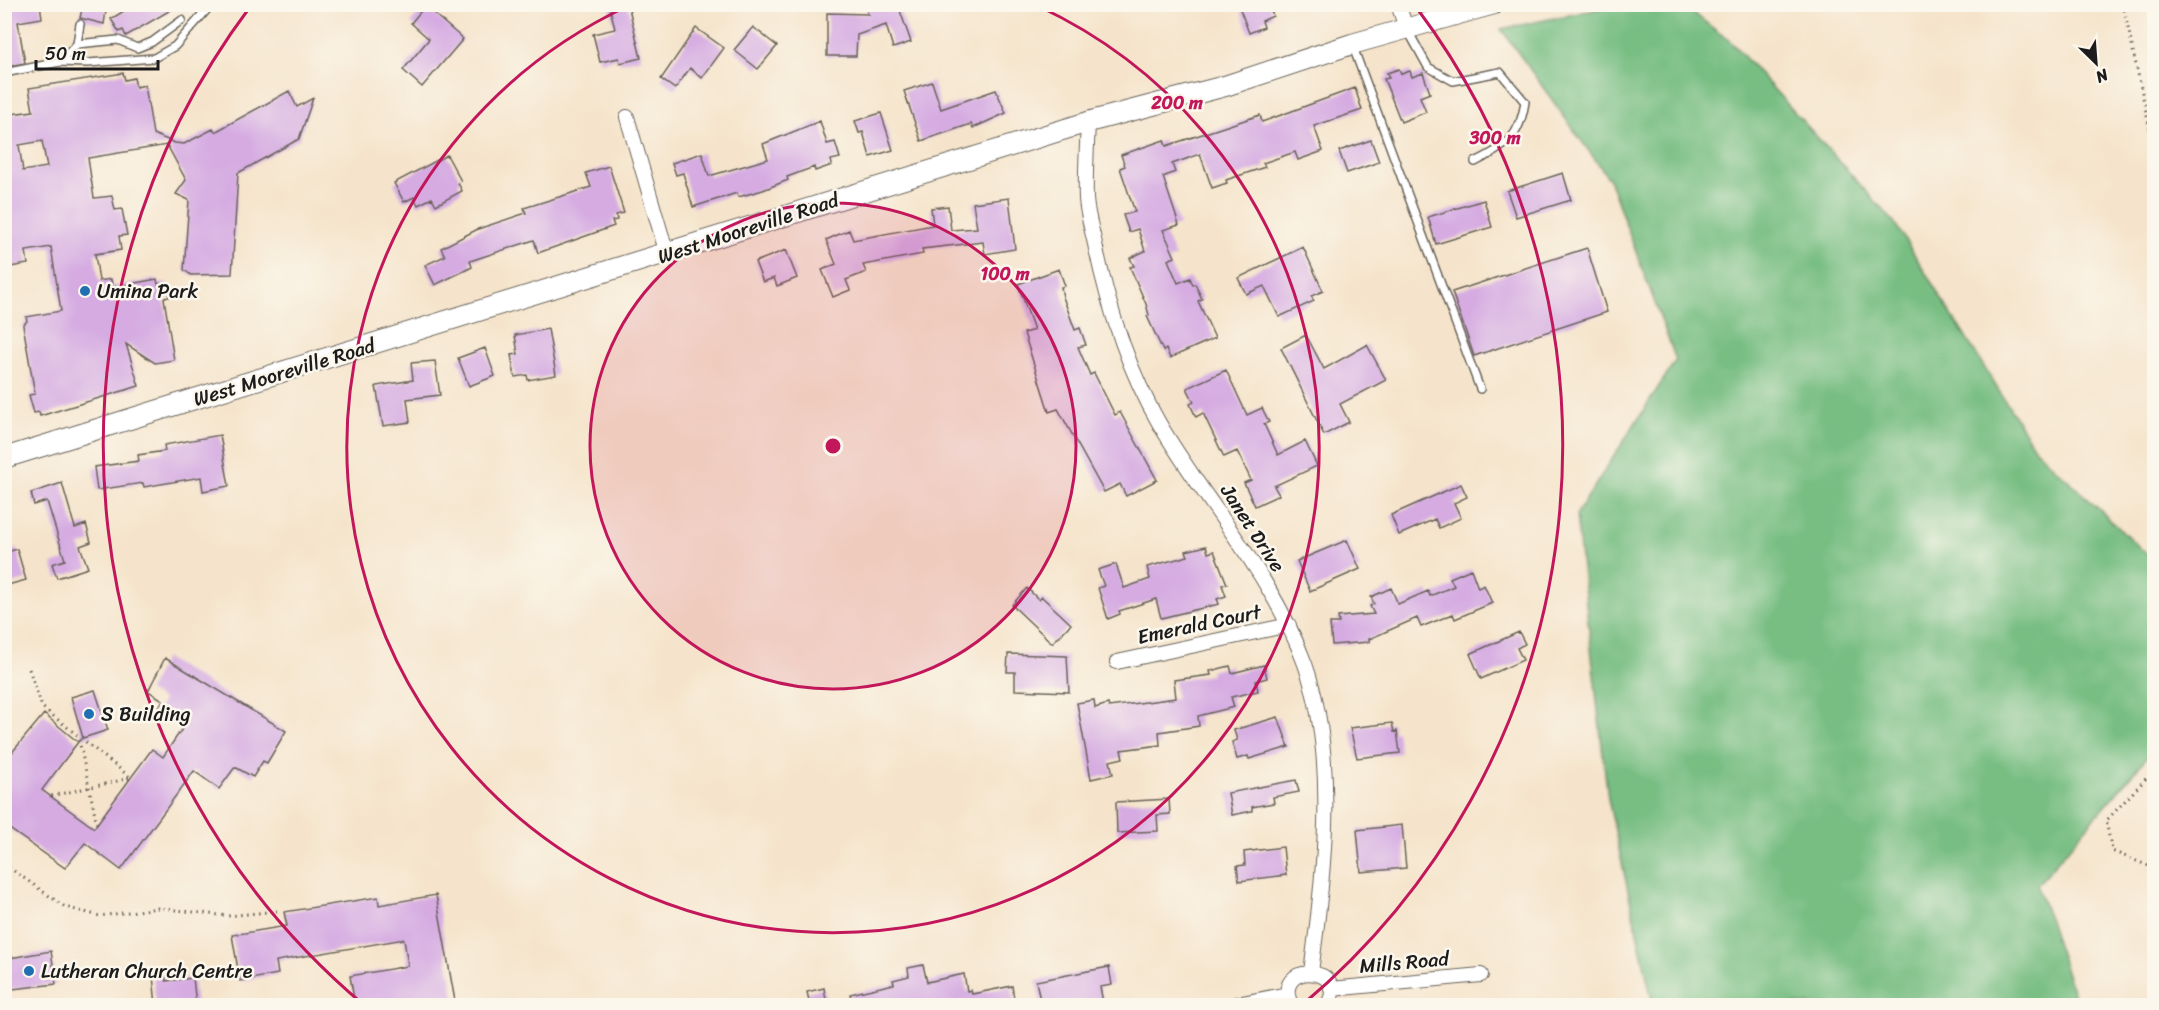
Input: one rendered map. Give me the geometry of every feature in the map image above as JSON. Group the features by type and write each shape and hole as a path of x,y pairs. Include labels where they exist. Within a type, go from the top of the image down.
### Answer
{"main road":[{"name":"West Mooreville Road","path":"4,458 1088,122 1225,86 1352,44 1494,4"}],"street":[{"path":"1398,4 1406,28"},
{"path":"627,117 667,254"},
{"name":"Janet Drive","path":"1088,122 1086,201 1104,286 1131,367 1160,424 1273,594 1289,626 1314,695 1322,743 1325,824 1321,898 1311,972"},
{"name":"Emerald Court","path":"1117,662 1289,626"},
{"path":"1227,1005 1290,1000 1289,987 1297,975 1311,972 1324,977 1331,989 1327,1005"},
{"name":"Mills Road","path":"1331,989 1481,975"}],"lane":[{"path":"4,73 60,62 154,58 174,45 212,4"},
{"path":"77,44 118,40 137,48 152,42 182,20"},
{"path":"60,62 77,44 81,24"},
{"path":"1406,28 1428,67 1453,81 1500,72 1514,85 1525,102 1522,122 1504,148 1475,162"},
{"path":"1352,44 1480,389"}],"path":[{"path":"2123,4 2154,148"},
{"path":"29,669 42,707 131,778 51,796"},
{"path":"79,738 97,824"},
{"path":"2154,770 2106,821 2112,851 2154,868"},
{"path":"4,864 65,907 100,916 158,908 228,916 277,911"}],"green space":[{"path":"1623,4 1683,5 1731,42 1894,222 2035,449 2154,561 2154,749 2037,885 2076,1001 2083,1005 1653,1005 1608,799 1576,515 1676,360 1609,179 1501,29"}],"building":[{"path":"4,4 40,4 42,18 18,22 25,63 4,67"},
{"path":"83,4 107,4 104,24 80,18"},
{"path":"135,4 181,4 126,36 123,30 119,32 111,19"},
{"path":"628,4 641,58 620,63 619,58 600,62 593,34 615,29 610,8"},
{"path":"864,4 888,4 889,8 898,5 911,42 893,48 886,25 857,35 856,56 827,56 827,13 868,14"},
{"path":"1238,4 1269,4 1273,16 1262,21 1264,27 1249,33"},
{"path":"425,6 463,39 422,87 403,70 429,39 411,23"},
{"path":"753,27 777,46 758,69 734,50"},
{"path":"696,28 724,48 702,78 690,68 675,89 661,79"},
{"path":"1399,69 1401,74 1410,71 1412,77 1423,73 1430,93 1420,97 1426,112 1401,122 1384,79 1389,78 1387,73"},
{"path":"123,73 125,80 134,78 136,87 145,85 153,134 175,143 184,144 213,129 215,132 289,91 297,107 313,98 299,139 238,173 232,274 191,275 184,270 189,200 176,194 186,180 167,145 88,158 94,198 112,196 115,210 122,209 127,235 119,236 121,250 95,254 99,281 111,279 112,287 157,279 158,284 167,283 169,297 164,298 174,360 155,363 126,344 139,386 40,416 39,412 34,413 29,395 35,394 23,325 27,321 26,317 61,311 51,247 26,251 28,264 4,268 4,115 33,111 29,88","holes":["42,141 47,167 23,171 19,145"]},
{"path":"932,82 941,109 996,90 1006,113 973,128 971,124 921,141 904,91"},
{"path":"1355,88 1362,110 1314,126 1323,151 1298,160 1295,152 1263,163 1265,167 1226,180 1227,183 1212,188 1200,154 1172,164 1175,172 1163,177 1179,225 1163,230 1175,257 1168,260 1178,283 1190,278 1193,285 1195,284 1202,299 1198,301 1215,338 1170,358 1166,349 1163,351 1147,316 1149,315 1146,304 1130,267 1134,266 1130,258 1145,251 1138,229 1129,232 1123,215 1135,212 1120,168 1125,166 1121,155 1164,140 1166,146 1260,115 1262,122"},
{"path":"881,113 893,150 870,157 863,132 859,133 855,121"},
{"path":"820,121 827,144 835,142 840,158 831,160 832,165 815,171 814,167 787,177 788,180 763,190 738,197 737,193 693,207 683,173 676,175 672,163 702,153 709,176 768,159 763,144"},
{"path":"1371,140 1379,162 1347,173 1339,151"},
{"path":"447,155 461,181 458,183 462,191 436,205 432,198 418,205 414,197 404,202 394,183"},
{"path":"609,166 624,213 616,215 617,220 612,221 614,226 538,253 534,240 470,261 472,267 435,285 425,265 445,256 441,248 478,229 526,213 524,208 591,187 586,173"},
{"path":"1563,173 1571,200 1516,217 1507,191"},
{"path":"1009,198 1015,249 985,254 983,242 922,249 923,254 863,265 866,272 846,280 850,290 833,297 822,270 836,264 826,240 849,230 853,240 933,225 931,208 948,206 951,230 977,228 973,203"},
{"path":"1484,200 1492,227 1436,244 1428,217"},
{"path":"1303,247 1323,291 1311,296 1314,301 1279,317 1264,286 1246,294 1238,278"},
{"path":"1587,248 1607,312 1474,356 1452,292"},
{"path":"786,250 797,278 777,286 774,278 763,282 755,262"},
{"path":"1059,269 1065,286 1061,287 1063,297 1075,330 1080,328 1086,345 1078,347 1090,375 1094,373 1115,415 1120,412 1157,480 1126,496 1120,484 1104,492 1058,409 1049,412 1024,333 1034,330 1018,284"},
{"path":"548,329 556,375 528,380 527,375 515,377 511,355 518,354 515,335"},
{"path":"1306,335 1324,369 1367,345 1386,380 1340,404 1349,422 1324,435 1281,348"},
{"path":"485,348 495,376 469,386 458,358"},
{"path":"435,361 440,395 407,399 410,422 383,426 376,386 413,380 411,363"},
{"path":"1226,370 1247,415 1262,408 1269,422 1264,424 1278,455 1305,441 1317,466 1274,486 1279,495 1255,506 1244,483 1251,480 1237,451 1224,457 1203,413 1196,417 1190,404 1194,402 1187,388"},
{"path":"220,435 229,486 203,491 201,477 144,487 143,483 97,490 94,467 139,461 138,455 165,451 164,445"},
{"path":"62,483 75,528 86,524 91,542 80,546 88,568 57,578 52,564 65,560 47,501 34,505 31,493"},
{"path":"1461,484 1467,497 1454,503 1461,518 1439,528 1435,519 1399,535 1391,515"},
{"path":"1347,540 1360,569 1310,591 1297,561"},
{"path":"1206,546 1208,553 1214,551 1227,584 1222,585 1226,596 1217,599 1219,604 1161,618 1156,599 1119,611 1120,614 1108,619 1098,588 1104,586 1098,570 1116,564 1124,588 1150,579 1147,567 1188,556 1186,551"},
{"path":"17,549 26,580 4,586 4,553"},
{"path":"1471,569 1478,588 1484,585 1492,603 1455,619 1453,614 1421,627 1417,618 1369,639 1369,642 1332,645 1330,623 1339,623 1338,617 1374,614 1370,606 1374,604 1371,597 1391,588 1398,604 1428,591 1430,596 1454,586 1450,578"},
{"path":"1027,588 1039,600 1042,597 1071,624 1052,643 1012,605"},
{"path":"1519,632 1525,644 1517,648 1523,660 1481,679 1470,654"},
{"path":"1008,654 1067,656 1069,692 1015,690 1015,672 1007,672"},
{"path":"165,658 286,731 267,763 263,761 253,777 235,767 219,789 194,771 121,870 85,843 65,868 4,825 4,762 44,714 78,742 42,790 94,828 152,749 163,757 184,726 158,709 163,700 148,691"},
{"path":"1264,665 1267,678 1256,681 1258,691 1231,697 1234,707 1198,716 1199,726 1159,732 1160,745 1121,750 1123,758 1110,761 1113,774 1091,779 1077,703 1094,700 1095,708 1108,704 1109,707 1176,698 1174,680 1211,675 1210,671 1230,666 1232,673"},
{"name":"S Building","path":"95,690 108,730 83,738 71,697"},
{"path":"1278,717 1289,747 1249,759 1248,756 1237,759 1232,742 1237,740 1234,730"},
{"path":"1392,723 1394,732 1397,731 1400,753 1357,758 1350,728"},
{"path":"1296,780 1299,792 1273,797 1274,803 1252,807 1252,811 1232,815 1228,793"},
{"path":"1169,799 1170,814 1157,815 1158,831 1117,833 1116,802"},
{"path":"1402,825 1406,868 1361,872 1357,830"},
{"path":"1283,847 1286,875 1239,881 1237,866 1245,865 1244,852"},
{"path":"436,895 455,1001 429,1005 355,1005 350,976 408,966 404,939 276,961 278,974 240,981 232,935 287,926 284,912 378,897 379,905"},
{"name":"Lutheran Church Centre","path":"51,951 56,984 4,990 4,959"},
{"path":"923,965 927,982 964,974 967,991 971,990 972,994 1012,986 1015,1005 853,1005 850,994 894,984 893,980 909,976 908,968"},
{"path":"1109,967 1112,985 1100,987 1103,1002 1084,1005 1041,1005 1036,981"},
{"path":"165,975 166,981 193,978 196,1005 156,1005 153,976"},
{"path":"824,988 827,1005 810,1005 807,992"}],"place":[{"name":"Umina Park","path":"85,291"},
{"name":"S Building","path":"89,714"},
{"name":"Lutheran Church Centre","path":"29,971"}]}
